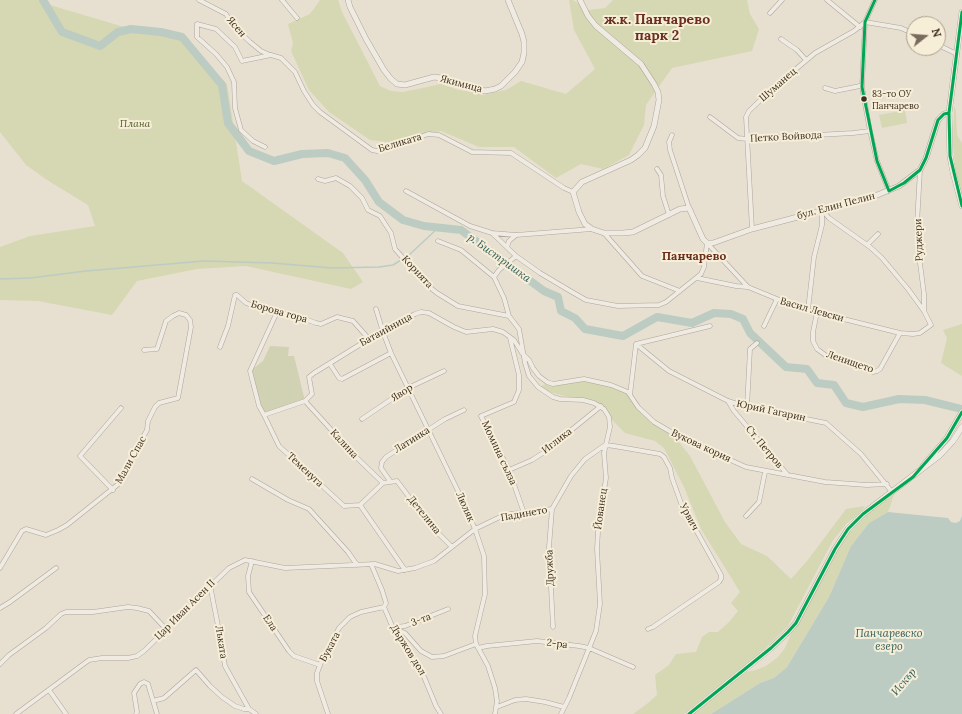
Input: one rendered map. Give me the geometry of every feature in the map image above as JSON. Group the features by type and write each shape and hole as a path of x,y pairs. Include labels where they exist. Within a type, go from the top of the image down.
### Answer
{"main road":[{"path":"962,12 949,113 950,156 962,206"},
{"path":"913,477 947,438 962,412"},
{"path":"689,714 771,648 788,632 796,623 835,549 848,529 863,514 940,455 953,441 962,427"}],"street":[{"name":"Ясен","path":"199,0 226,14 235,28 245,38 261,51 271,55"},
{"path":"282,0 297,18"},
{"name":"Якимица","path":"348,0 366,39 384,70 397,84 405,85 428,79 441,78 485,91 501,86 515,72 522,62 524,42 508,0"},
{"path":"580,0 588,16 596,26 640,64 654,84 658,92 659,100 654,126 645,148 638,155 582,182 573,192 579,212 586,224 592,229"},
{"path":"770,13 782,0"},
{"path":"827,0 860,27"},
{"path":"874,0 865,22 862,87 870,131 878,161 889,190"},
{"path":"865,22 901,28 906,30"},
{"name":"Шуманец","path":"752,229 746,116 749,111 806,60 815,53 854,31 865,22"},
{"path":"265,147 253,141 241,130 235,108 234,82 226,67 216,54 198,37 197,24 216,29 235,47 242,61 271,55"},
{"path":"780,39 797,50 806,60"},
{"path":"946,49 957,54"},
{"name":"Беликата","path":"271,55 281,58 292,68 304,91 320,112 372,150 378,151 397,146 428,134 439,135 472,152 511,153 564,188 573,192"},
{"path":"824,88 835,91 860,86 862,87"},
{"name":"бул. Елин Пелин","path":"707,243 719,242 752,229 870,198 904,183 920,170 926,158 938,120 944,114 949,113"},
{"name":"Петко Войвода","path":"710,118 738,138 748,139 845,134 870,131"},
{"name":"Васил Левски","path":"672,135 669,142 670,150 689,208 703,239 748,287 808,310 900,333 920,333 931,325 924,311"},
{"path":"658,168 661,175 663,196 669,215"},
{"name":"Руджери","path":"920,170 918,248 924,294 924,311"},
{"name":"Корията","path":"318,179 325,181 336,178 350,186 362,198 368,210 380,216 391,233 396,249 427,285 436,293 458,306 509,316"},
{"path":"406,191 470,226 492,233 516,235 592,229 604,232 633,232 680,209 689,208"},
{"path":"822,210 829,218 867,245 896,274 924,311"},
{"path":"808,310 814,257 822,225 822,210"},
{"path":"604,232 642,276 680,291"},
{"path":"492,233 516,256 540,273 572,292 586,300 618,306 659,305 666,302 701,274 704,267 707,243"},
{"path":"867,245 878,234"},
{"path":"507,247 509,241 516,235"},
{"path":"438,240 461,250 494,277 504,298 509,316 519,329 521,335 522,353 529,376 538,387 553,397 594,402 601,406"},
{"path":"494,277 499,270 516,256"},
{"path":"697,278 748,287"},
{"name":"Борова гора","path":"220,347 228,326 235,295 246,303 256,307 321,324 331,318 342,318 353,322 369,339"},
{"path":"764,326 777,299"},
{"name":"Люляк","path":"376,309 391,353 429,429 475,529 484,556 485,594 475,636 477,646"},
{"name":"Теменуга","path":"276,312 250,371 259,406 279,446 344,506 360,505"},
{"name":"Батаийница","path":"305,402 312,394 308,377 369,339 415,314 422,312 429,313 454,328 466,332 493,329 510,336"},
{"name":"Ленището","path":"817,312 813,332 813,341 817,349 828,357 874,372 880,369 900,333"},
{"name":"Мали Спас","path":"0,568 22,531 26,529 46,535 58,530 67,525 113,490 121,482 128,465 147,430 148,422 155,407 159,403 178,398 191,327 190,320 186,315 179,313 173,316 166,321 157,349 144,350"},
{"path":"630,395 636,344 710,326"},
{"path":"510,336 522,353"},
{"name":"Момина сълза","path":"510,336 519,375 518,390 514,402 481,416 509,470 524,513"},
{"path":"747,407 750,349 756,343"},
{"name":"Юрий Гагарин","path":"636,344 669,371 728,401 747,407 826,423 861,454 892,492"},
{"path":"330,364 339,378 342,379 391,353"},
{"name":"Вукова кория","path":"522,353 529,360 533,368 547,382 553,384 584,379 595,380 628,392 638,407 654,422 681,438 746,467 765,472 786,474 825,482 867,485 886,484"},
{"name":"Явор","path":"362,418 408,388 444,371"},
{"name":"Ст. Петров","path":"728,401 734,411 786,474"},
{"path":"264,416 305,402"},
{"name":"Калина","path":"305,402 355,456 383,483"},
{"name":"Йованец","path":"561,714 596,631 600,604 597,549 606,478 604,453 610,427 609,417 601,406"},
{"name":"Иглика","path":"509,470 532,460 601,406"},
{"path":"113,490 80,456 121,408"},
{"name":"Латинка","path":"390,481 381,468 382,462 386,457 445,419 464,410"},
{"name":"Урвич","path":"605,445 660,454 664,457 670,468 681,503 721,579 719,582 648,629"},
{"name":"Падинето","path":"371,564 376,564 398,571 415,568 434,562 475,529 500,517 552,510 571,476 585,459 605,445"},
{"path":"746,516 759,502 765,472"},
{"path":"252,479 288,500 309,509 357,565"},
{"path":"390,481 383,483 360,505 405,570"},
{"name":"Детелина","path":"390,481 398,481 431,526 452,547"},
{"name":"Дружба","path":"552,510 549,547 553,627"},
{"name":"Цар Иван Асен II","path":"18,713 89,660 102,658 128,658 137,656 144,651 229,568 245,560 285,568 371,564"},
{"name":"Ела","path":"252,561 248,576 249,592 289,651 294,656 320,665"},
{"name":"Държов дол","path":"371,564 386,603 384,607 393,628 422,672 436,706 441,714"},
{"path":"0,608 56,568"},
{"name":"Лъката","path":"210,585 220,630 225,666 249,709 256,714"},
{"path":"0,664 9,655 46,628 61,614 66,612 93,612 128,607 137,608 149,611 166,629"},
{"name":"Буката","path":"328,714 317,681 317,673 320,665 340,628 350,617 361,612 384,607"},
{"name":"3-та","path":"393,628 405,626 448,609"},
{"name":"2-ра","path":"393,628 405,633 421,651 432,657 444,656 477,646 537,641 589,648 633,667"},
{"path":"477,646 488,666 493,680 496,695 496,711"},
{"path":"153,701 164,698 196,670 222,697 235,706 249,709"},
{"path":"137,713 134,693 142,682 144,682 148,684 157,714"},
{"path":"49,690 66,714"},
{"path":"492,714 515,700 536,700 564,707"}],"green space":[{"name":"Плана","path":"0,0 47,0 50,5 131,29 161,32 182,37 227,84 242,181 343,253 363,282 351,289 246,266 197,269 137,281 112,315 38,301 0,300 0,247 30,236 95,226 88,205 47,180 26,165 0,132"},
{"path":"320,0 338,0 342,12 380,86 391,91 403,92 441,84 458,90 474,92 482,95 506,90 521,81 566,94 595,69 574,30 569,0 573,0 588,10 605,8 613,0 747,0 750,14 759,29 752,51 672,68 646,105 644,125 629,155 603,169 581,164 556,178 514,147 479,147 441,131 416,135 395,143 370,140 329,112 309,90 291,51 293,43 288,24 310,14"},
{"path":"954,107 956,113 957,135 962,143 962,195 956,171 953,147"},
{"path":"905,110 907,123 882,128 879,115"},
{"path":"962,324 962,376 941,363 947,338 943,330"},
{"path":"270,346 289,347 288,356 294,356 305,401 264,415 259,406 250,371 263,361"},
{"path":"585,380 595,381 628,392 658,427 675,437 690,456 725,522 741,544 767,556 791,579 807,561 846,509 865,506 859,514 847,523 832,542 788,626 758,655 684,714 633,714 657,695 655,675 669,665 676,654 696,652 702,637 709,632 718,632 729,622 738,611 731,603 740,592 701,529 684,487 664,448 655,441 625,433 607,413 594,403 545,391 539,387 548,383"},
{"path":"894,495 888,512 869,523 851,546 829,597 787,667 774,678 760,683 711,714 690,714 746,672 766,666 778,657 785,648 791,634 798,624 844,538 865,516"}],"water":[{"name":"Панчаревско езеро","path":"888,512 948,518 951,522 956,523 960,521 962,516 962,714 711,714 760,683 774,678 787,667 829,597 851,546 869,523"}],"waterway":[{"name":"р. Бистришка","path":"43,0 62,32 100,46 118,32 131,29 161,32 182,37 222,85 228,123 249,151 274,161 302,154 328,153 345,158 365,180 379,202 403,220 424,226 461,230 544,291 558,297 561,311 575,318 585,329 623,336 657,317 692,323 714,313 731,314 743,319 750,333 786,367 807,369 817,383 834,385 846,403 863,407 899,399 925,400 962,409"},
{"path":"0,279 30,278 86,271 204,261 272,263 332,268 379,267 393,265 409,255 438,228"}],"transit line":[{"path":"875,0 865,22 862,87 877,161 889,191 904,183 920,170 926,158 938,120 944,114 949,113"},
{"path":"962,12 949,113 950,156 962,206"},
{"path":"689,714 771,648 788,632 796,623 835,549 848,529 863,514 913,477 947,438 962,412"}],"place":[{"name":"83-то ОУ Панчарево","path":"864,99"}],"district":[{"name":"ж.к. Панчарево парк 2","path":"657,28"},
{"name":"Панчарево","path":"694,257"}],"water label":[{"name":"Искър","path":"904,682"}]}
